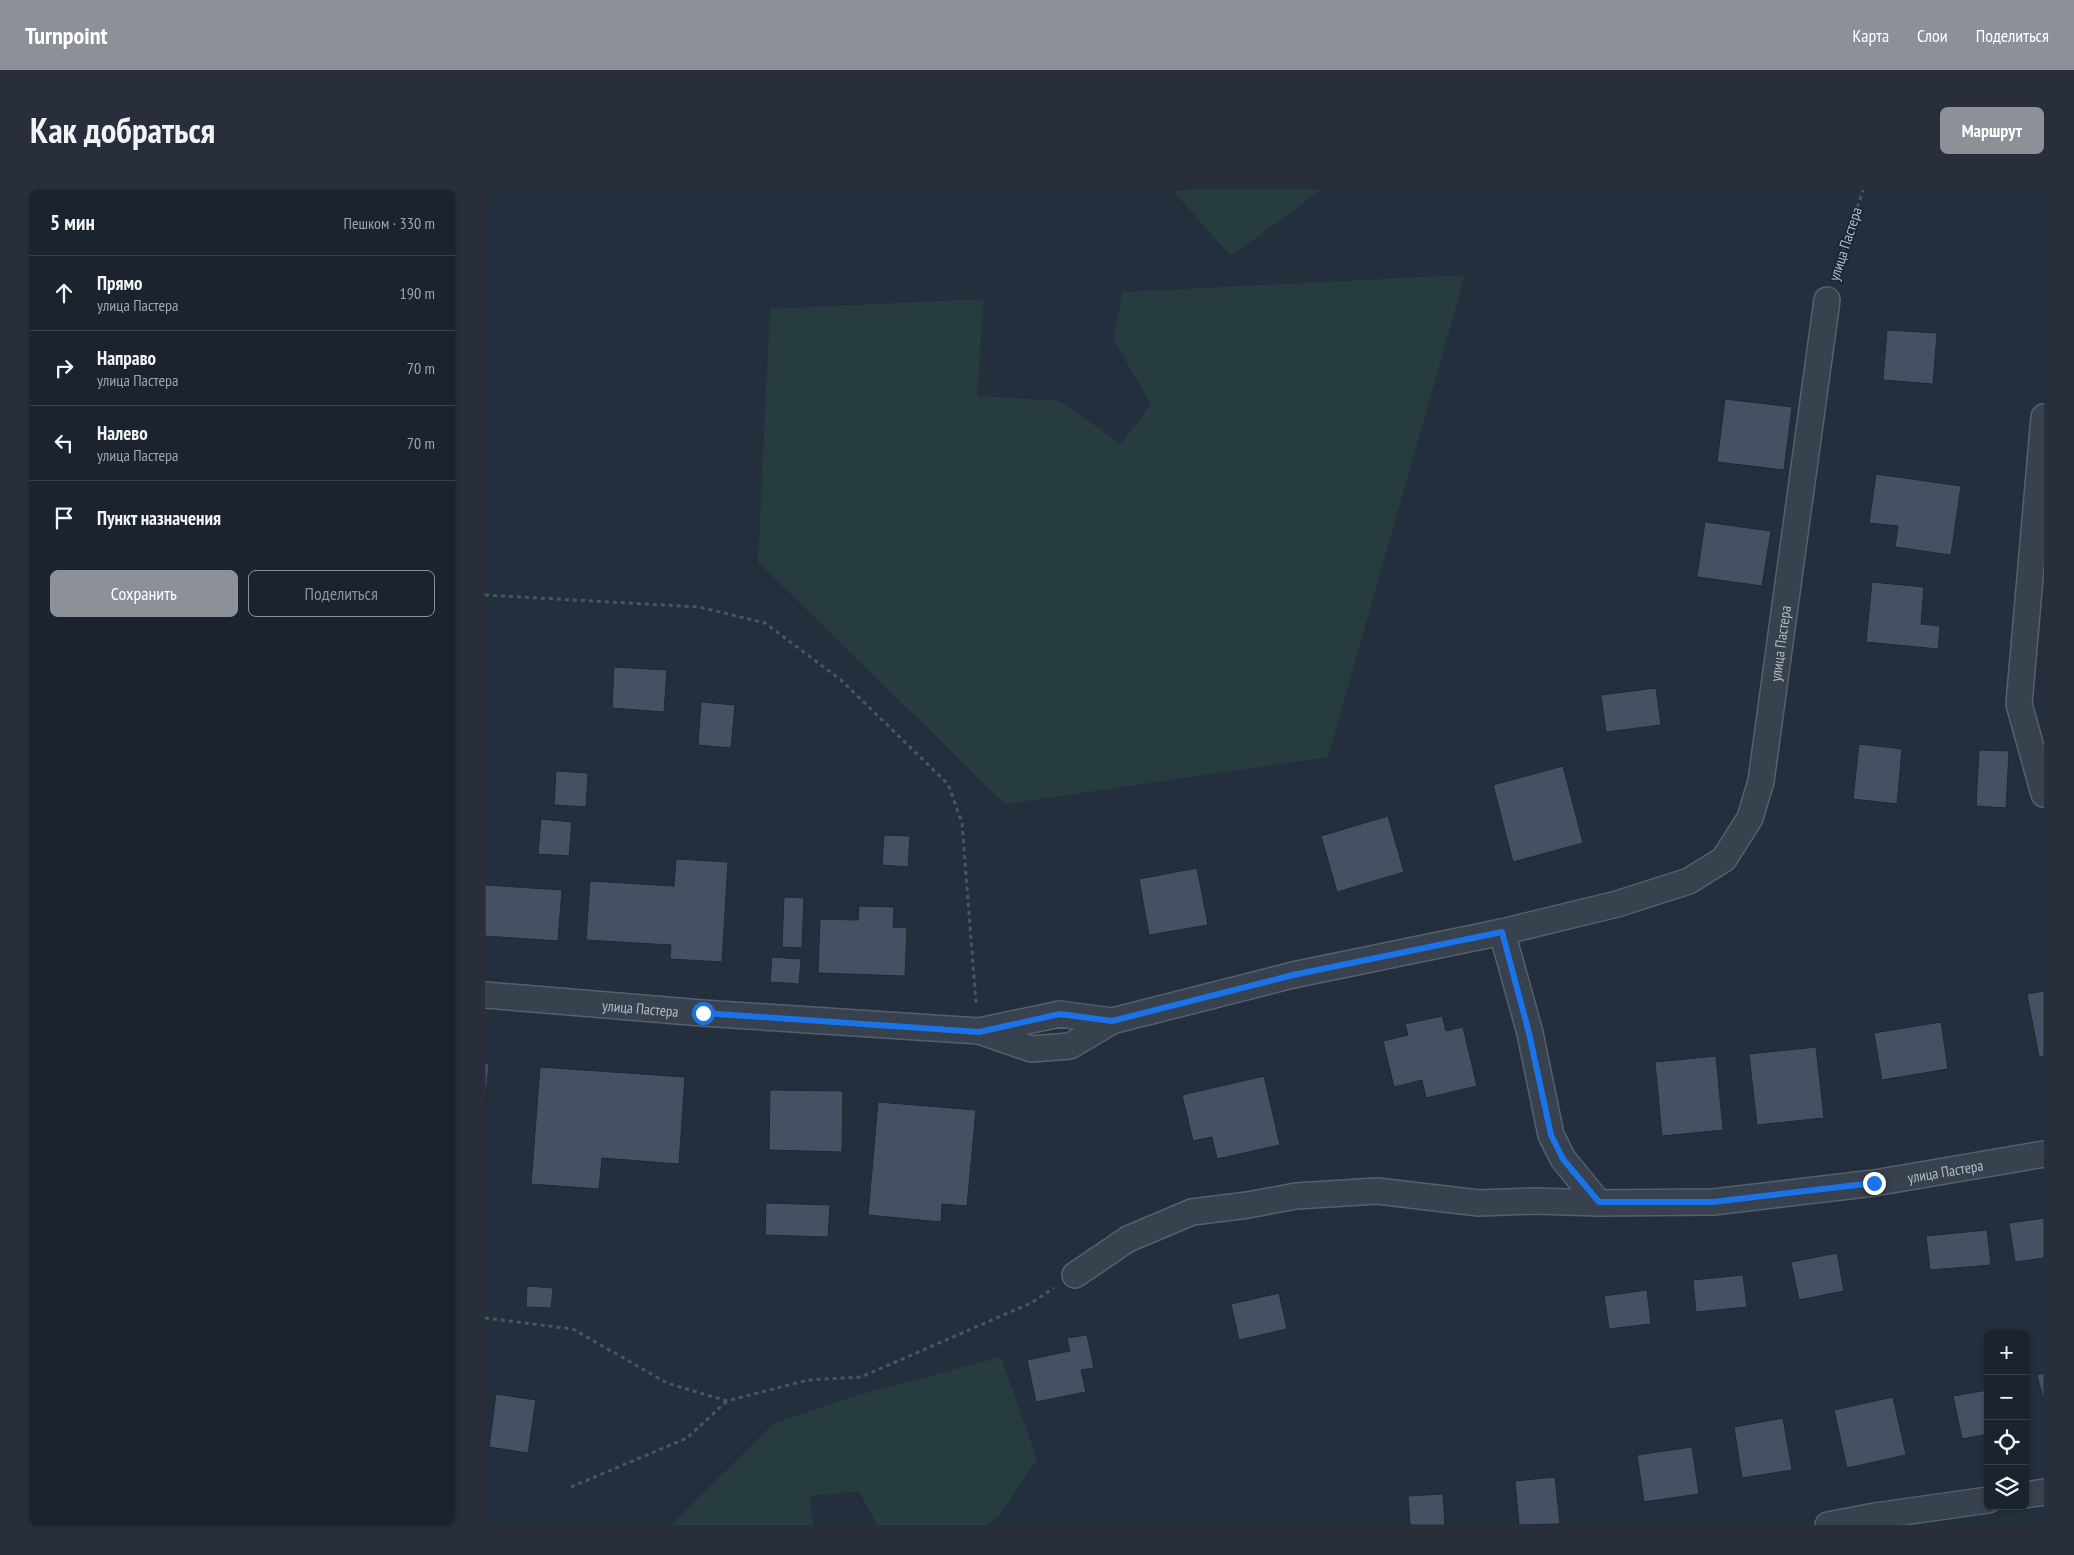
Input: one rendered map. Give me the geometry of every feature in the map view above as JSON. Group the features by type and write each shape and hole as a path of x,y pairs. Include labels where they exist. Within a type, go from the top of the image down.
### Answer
{"street":[{"name":"улица Пастера","path":"485,995 703,1013 979,1032 1060,1014 1112,1021 1293,975 1502,932 1617,904 1689,881 1724,859 1750,818 1761,781 1827,300"},
{"path":"2044,417 2019,704 2044,794"},
{"path":"1502,932 1529,1033 1551,1135 1563,1159 1599,1202"},
{"name":"улица Пастера","path":"1075,1275 1128,1239 1192,1212 1248,1205 1296,1196 1377,1191 1479,1203 1535,1201 1713,1202 1874,1183 2044,1154"},
{"path":"2029,1494 2044,1492"},
{"path":"1828,1525 1875,1516 1984,1501"}],"path":[{"name":"улица Пастера","path":"1827,300 1863,190"},
{"path":"485,595 699,608 765,623 841,680 948,784 962,823 979,1032"},
{"path":"571,1487 687,1438 727,1401 808,1380 861,1377 1031,1303 1075,1275"},
{"path":"485,1318 573,1329 667,1383 727,1401"}],"green space":[{"path":"1321,190 1231,256 1173,191"},
{"path":"1465,275 1328,757 1005,804 758,562 770,309 984,299 977,396 1060,401 1121,444 1151,404 1113,339 1123,292"},
{"path":"1001,1357 1037,1459 1000,1515 985,1525 877,1525 859,1491 809,1496 814,1525 671,1525 773,1424 851,1397"}],"building":[{"path":"1887,330 1937,333 1933,384 1883,380"},
{"path":"1725,399 1792,407 1784,470 1717,462"},
{"path":"1876,474 1961,486 1951,555 1895,547 1898,526 1869,523"},
{"path":"1705,522 1771,531 1762,586 1697,577"},
{"path":"1872,582 1924,587 1921,624 1940,626 1938,649 1866,642"},
{"path":"614,667 667,670 664,712 612,708"},
{"path":"1656,688 1661,725 1606,732 1601,695"},
{"path":"701,702 735,705 731,748 698,745"},
{"path":"1859,744 1902,749 1897,804 1853,799"},
{"path":"1979,750 2009,751 2006,808 1976,806"},
{"path":"1563,766 1583,843 1513,862 1493,785"},
{"path":"556,771 588,773 586,807 554,805"},
{"path":"1388,816 1404,872 1337,892 1321,836"},
{"path":"541,819 572,822 569,856 538,854"},
{"path":"884,835 910,836 908,867 882,865"},
{"path":"676,859 728,862 722,962 670,959 671,945 586,940 590,881 674,886"},
{"path":"1197,868 1208,925 1149,935 1139,879"},
{"path":"485,885 562,890 558,941 485,936"},
{"path":"784,897 804,898 802,948 782,947"},
{"path":"859,906 894,907 893,927 907,928 905,976 818,973 820,919 858,920"},
{"path":"772,957 801,959 799,984 770,982"},
{"path":"2044,991 2044,1056 2039,1057 2027,994"},
{"path":"1442,1016 1446,1031 1463,1027 1477,1086 1426,1098 1422,1080 1394,1087 1383,1041 1408,1035 1405,1024"},
{"path":"1941,1022 1948,1069 1882,1080 1874,1033"},
{"path":"1816,1047 1824,1118 1757,1125 1749,1054"},
{"path":"1716,1056 1723,1130 1662,1136 1655,1062"},
{"path":"485,1063 489,1064 485,1104"},
{"path":"540,1067 685,1077 679,1164 602,1158 599,1189 531,1184"},
{"path":"1264,1076 1280,1145 1217,1159 1212,1137 1193,1141 1182,1095"},
{"path":"770,1090 843,1091 842,1152 769,1150"},
{"path":"878,1102 976,1110 967,1206 942,1204 941,1222 868,1215"},
{"path":"766,1203 830,1205 828,1237 765,1235"},
{"path":"2044,1218 2044,1258 2015,1262 2009,1223"},
{"path":"1987,1230 1991,1265 1930,1270 1926,1236"},
{"path":"1837,1253 1844,1291 1799,1300 1791,1262"},
{"path":"1743,1275 1747,1307 1696,1312 1693,1280"},
{"path":"527,1286 553,1288 551,1308 526,1307"},
{"path":"1647,1290 1651,1324 1609,1329 1604,1296"},
{"path":"1279,1293 1287,1329 1239,1340 1231,1304"},
{"path":"1087,1335 1094,1368 1081,1370 1086,1392 1036,1402 1027,1360 1070,1351 1067,1338"},
{"path":"2044,1373 2044,1402 2037,1375"},
{"path":"1984,1391 1984,1435 1962,1439 1953,1396"},
{"path":"496,1394 536,1400 528,1453 489,1447"},
{"path":"1893,1397 1906,1455 1847,1468 1834,1410"},
{"path":"1783,1418 1792,1470 1742,1478 1734,1427"},
{"path":"1692,1447 1699,1494 1644,1502 1637,1455"},
{"path":"1555,1477 1560,1524 1519,1525 1515,1481"},
{"path":"1443,1494 1445,1525 1410,1525 1408,1496"}],"route":[{"path":"703,1013 979,1032 1060,1014 1112,1021 1293,975 1502,932 1529,1033 1551,1135 1563,1159 1599,1202 1713,1202 1874,1183"}]}
